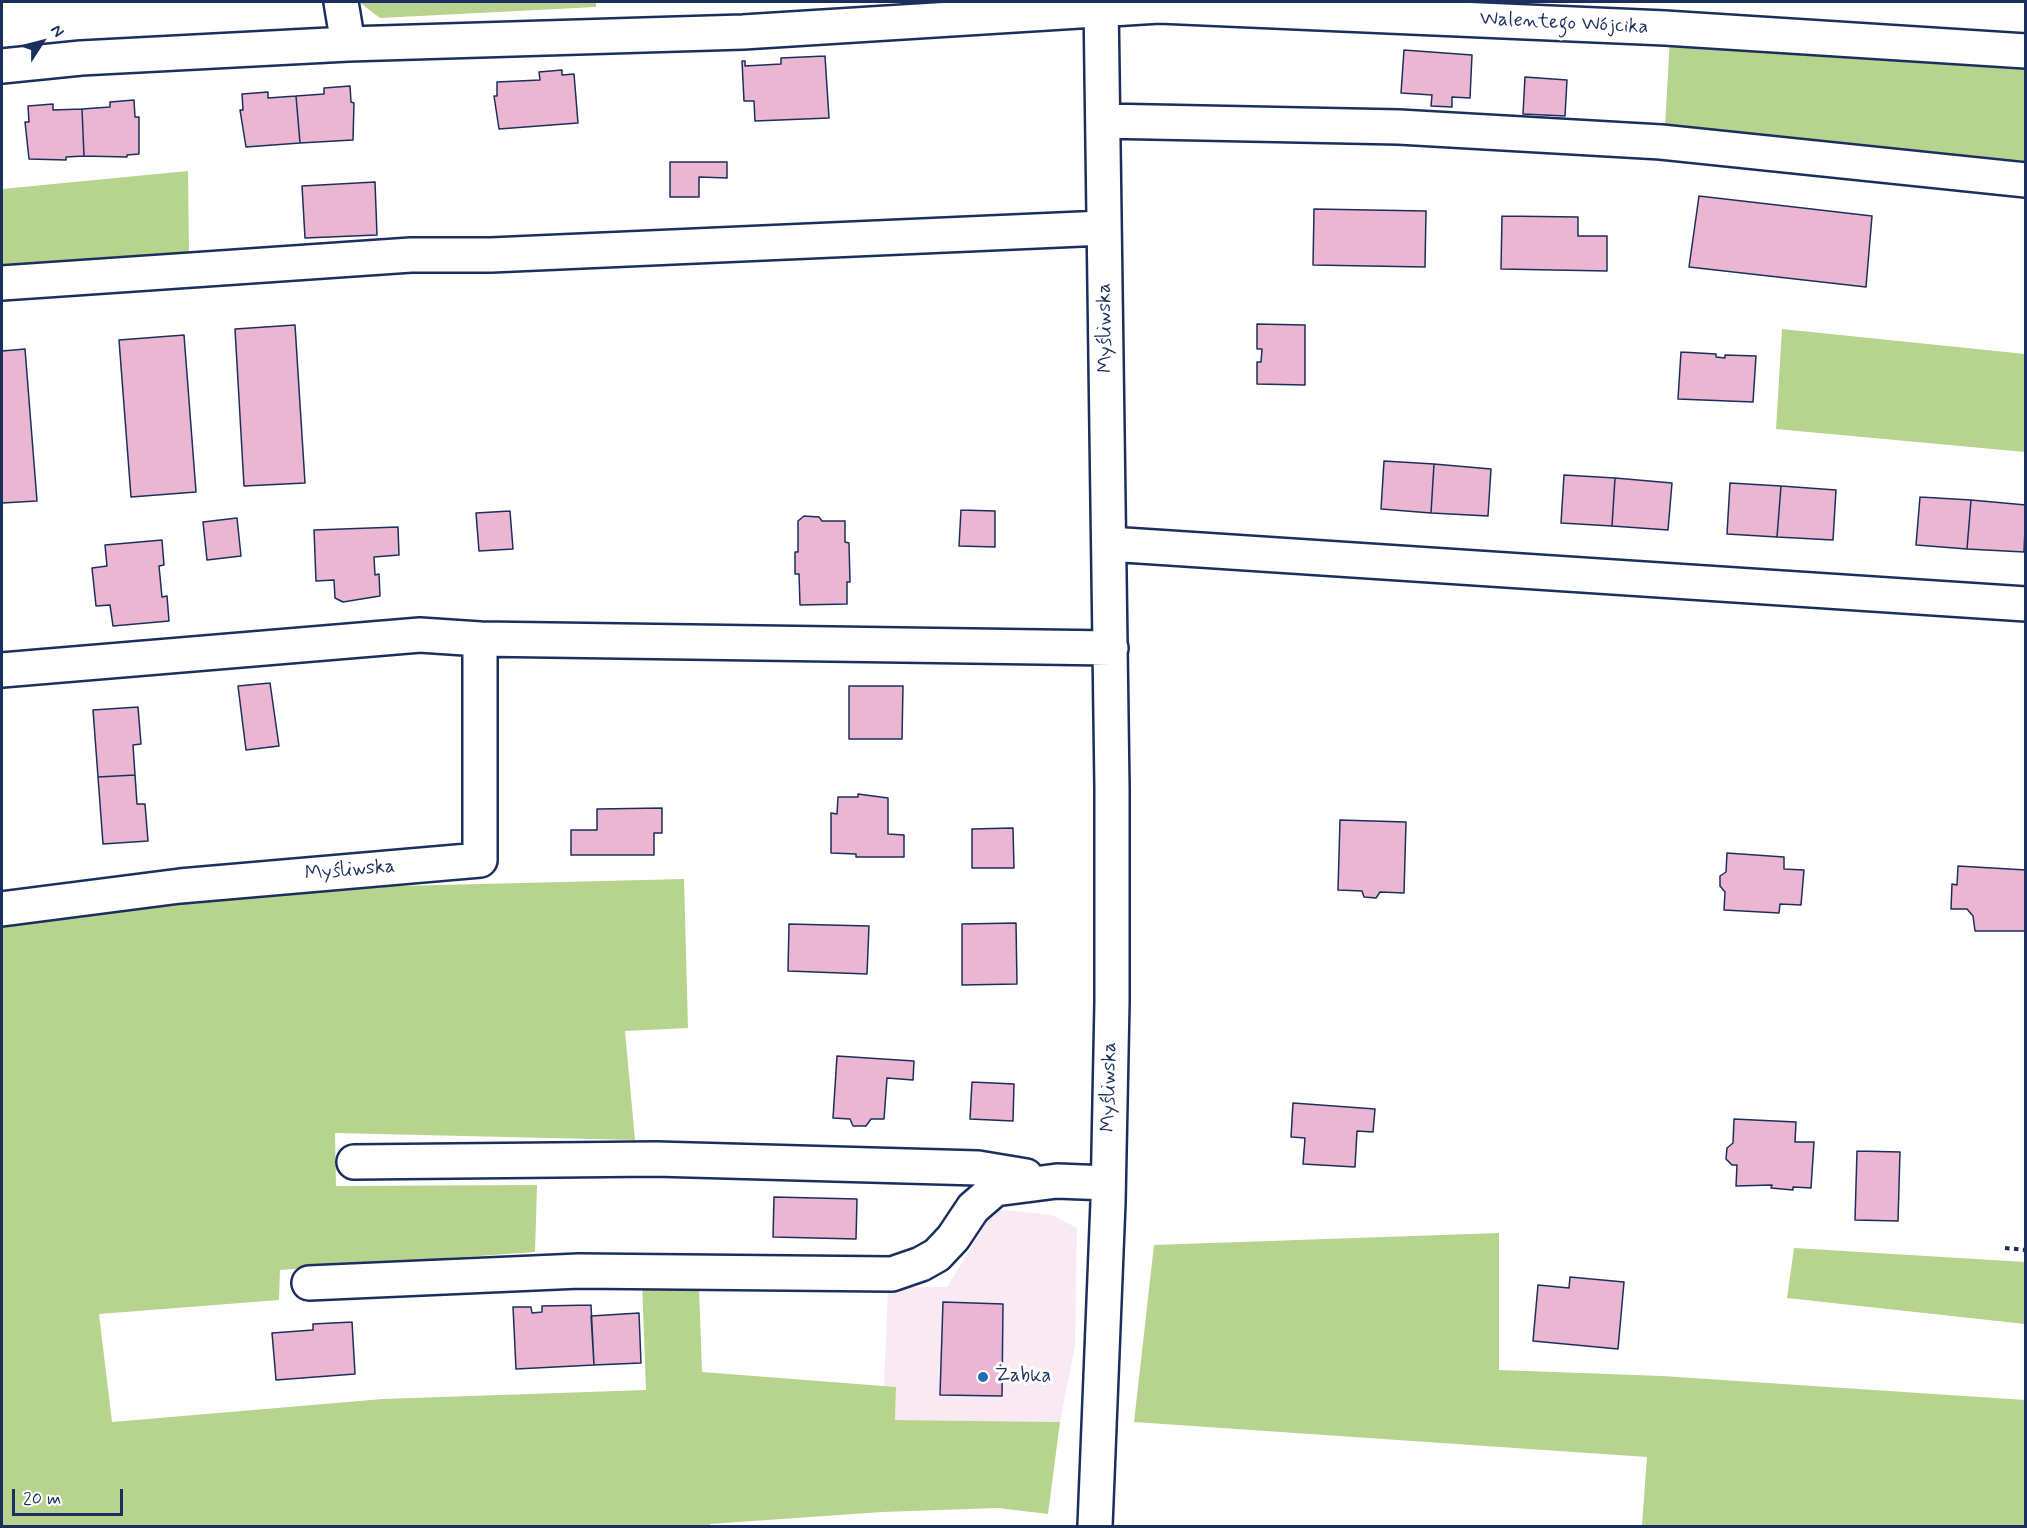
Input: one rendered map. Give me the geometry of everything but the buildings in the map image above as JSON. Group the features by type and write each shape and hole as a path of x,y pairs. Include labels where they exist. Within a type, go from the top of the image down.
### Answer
{"street":[{"path":"341,2 348,44"},
{"name":"Walentego Wójcika","path":"2,66 92,57 348,44 743,32 1101,5 1665,28 2025,51"},
{"name":"Myśliwska","path":"1095,1527 1108,1183 1112,1002 1111,648 1101,5"},
{"path":"1103,122 1400,127 1661,142 2025,180"},
{"path":"2,283 411,255 502,254 1104,228"},
{"path":"1109,544 2025,604"},
{"path":"2,670 420,636 480,639 1111,648"},
{"name":"Myśliwska","path":"2,909 180,886 480,860 480,639"},
{"path":"354,1162 680,1160 978,1168 1057,1181 1108,1183"},
{"path":"309,1283 579,1271 892,1274 921,1264 937,1254 953,1238 973,1208 995,1189 1057,1181"}],"path":[{"path":"2005,1248 2025,1250"}],"shaded area":[{"path":"995,1209 1052,1215 1077,1228 1075,1346 1060,1422 895,1420 896,1387 884,1386 888,1287 947,1287"}],"green space":[{"path":"359,2 596,2 596,7 380,18"},
{"path":"1670,37 2025,65 2025,169 1665,127"},
{"path":"188,171 189,256 2,273 2,189"},
{"path":"1782,329 2025,354 2025,452 1776,429"},
{"path":"684,879 688,1028 625,1031 635,1140 335,1133 336,1186 537,1185 535,1252 280,1270 279,1300 99,1314 112,1422 383,1399 646,1390 642,1281 699,1288 702,1372 896,1387 895,1420 1060,1422 1048,1514 998,1508 882,1512 710,1524 710,1526 2,1526 2,921 277,889"},
{"path":"1499,1233 1499,1370 1662,1376 2025,1400 2025,1526 1642,1525 1647,1457 1134,1422 1154,1245"},
{"path":"1794,1248 2025,1262 2025,1324 1787,1298"}],"place":[{"name":"Żabka","path":"983,1377"}]}
